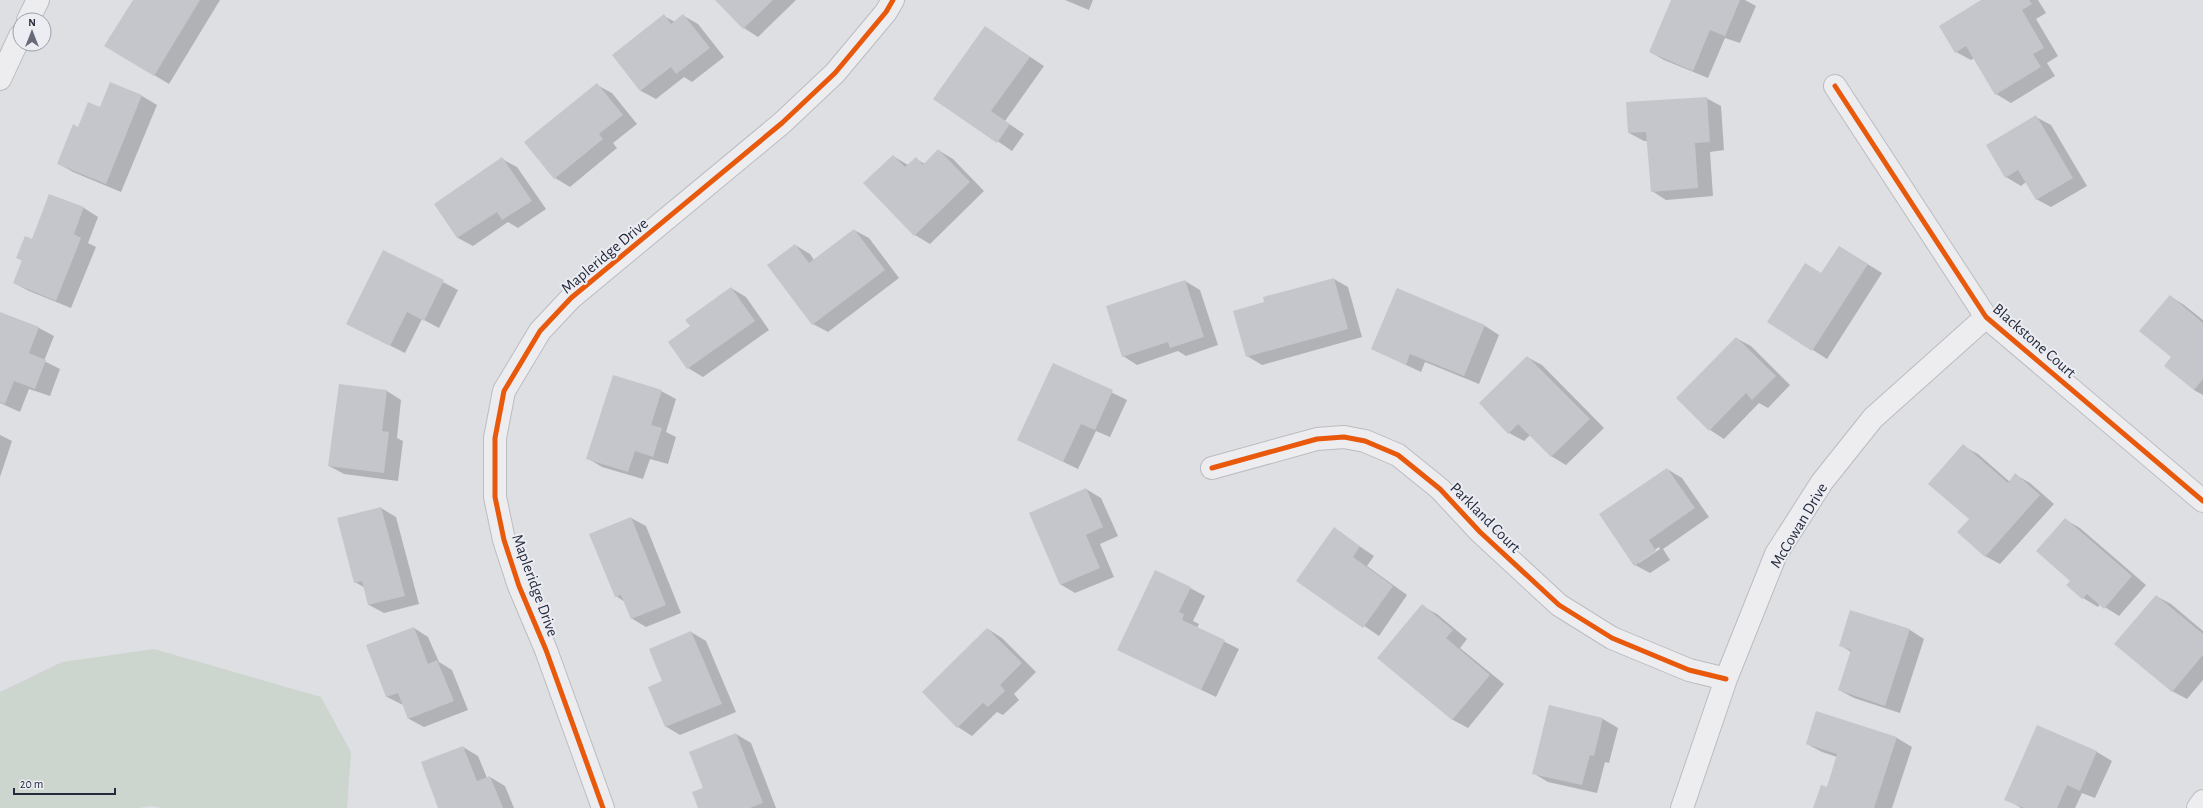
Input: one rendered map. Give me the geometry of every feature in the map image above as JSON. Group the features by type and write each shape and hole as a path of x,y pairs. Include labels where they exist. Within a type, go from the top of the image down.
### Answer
{"street":[{"path":"32,12 38,0"},
{"name":"Mapleridge Drive","path":"602,808 546,650 519,586 504,540 495,497 495,438 504,391 540,331 571,298 787,118 834,73 886,12 893,0"},
{"path":"0,79 13,52"},
{"name":"Blackstone Court","path":"1835,86 1986,317 2203,501"},
{"name":"McCowan Drive","path":"1682,808 1726,679 1776,554 1822,482 1873,418 1986,317"},
{"name":"Parkland Court","path":"1212,468 1323,438 1344,437 1365,442 1398,455 1440,489 1480,532 1559,605 1612,638 1689,670 1726,679"},
{"path":"2198,808 2203,801"}],"shaded area":[{"path":"154,649 321,697 351,752 347,808 162,808 150,806 139,808 0,808 0,692 62,662"}],"building":[{"path":"133,0 200,0 154,76 104,46"},
{"path":"715,0 773,0 743,29"},
{"path":"1671,0 1740,0 1725,36 1710,30 1693,71 1649,52"},
{"path":"1981,0 2029,0 2032,4 2022,10 2044,48 2033,54 2041,67 1995,95 1966,46 1955,53 1939,26"},
{"path":"664,14 671,24 683,14 710,48 676,74 671,67 640,91 612,55"},
{"path":"985,26 1030,57 991,111 1010,124 997,143 933,99"},
{"path":"110,82 142,95 106,184 57,164 73,124 78,127 88,102 100,107"},
{"path":"597,83 623,115 599,134 603,139 554,179 524,142"},
{"path":"1707,97 1710,142 1695,143 1698,188 1651,192 1646,132 1628,133 1626,102"},
{"path":"2036,115 2073,178 2036,200 2018,170 2005,178 1986,145"},
{"path":"938,149 970,182 914,236 863,183 893,155 905,167 916,157 923,165"},
{"path":"502,157 532,201 502,220 497,212 457,238 434,204"},
{"path":"49,194 84,207 74,234 81,238 56,301 13,283 22,260 16,258 25,236 32,239"},
{"path":"854,229 885,270 812,325 767,265 795,244 809,263"},
{"path":"1839,246 1868,264 1812,351 1767,322 1805,263 1821,273"},
{"path":"383,250 444,280 424,321 407,312 390,346 346,324"},
{"path":"1334,278 1348,329 1246,357 1233,311 1264,302 1263,297"},
{"path":"1185,280 1204,337 1170,348 1168,342 1122,357 1106,306"},
{"path":"731,287 755,321 687,369 668,342 690,326 685,320"},
{"path":"1397,288 1485,325 1464,376 1410,354 1406,365 1371,349"},
{"path":"2170,295 2203,323 2203,379 2194,390 2164,366 2171,357 2139,331"},
{"path":"0,312 39,327 29,353 46,360 35,389 14,381 5,404 0,402"},
{"path":"1736,337 1776,376 1752,400 1746,393 1709,431 1676,398"},
{"path":"1527,356 1590,419 1551,457 1518,424 1508,434 1479,403"},
{"path":"1053,363 1113,390 1095,430 1081,424 1063,462 1017,440"},
{"path":"613,375 662,390 651,425 662,428 653,457 635,451 628,472 586,459"},
{"path":"339,384 387,390 382,431 389,432 384,473 328,466"},
{"path":"1963,444 2008,483 2015,473 2040,495 1985,557 1957,532 1969,519 1928,484"},
{"path":"1667,468 1695,508 1649,540 1656,551 1634,566 1599,514"},
{"path":"1086,488 1103,527 1086,535 1100,568 1060,585 1029,513"},
{"path":"381,507 405,596 368,605 362,581 354,583 337,518"},
{"path":"631,517 666,605 631,619 621,595 615,597 589,534"},
{"path":"2065,518 2132,576 2104,609 2087,594 2082,599 2066,585 2070,581 2036,551"},
{"path":"1334,527 1360,546 1353,557 1393,586 1363,628 1296,581"},
{"path":"1155,570 1191,587 1179,612 1184,614 1182,620 1225,640 1201,690 1117,650"},
{"path":"2156,595 2203,634 2203,655 2172,692 2114,644"},
{"path":"1422,604 1453,630 1446,638 1490,675 1452,720 1377,658"},
{"path":"1850,610 1910,629 1885,706 1838,690 1851,650 1839,646"},
{"path":"414,627 428,664 437,660 454,701 408,719 398,693 386,697 366,645"},
{"path":"987,628 1022,663 1000,685 1005,691 988,707 983,703 957,728 922,692"},
{"path":"691,631 722,704 665,727 648,687 662,681 649,649"},
{"path":"1549,705 1603,718 1594,756 1590,755 1582,785 1532,774"},
{"path":"1816,711 1897,737 1874,808 1813,808 1821,785 1827,787 1837,754 1806,744"},
{"path":"2037,725 2097,751 2080,791 2067,785 2057,808 2024,808 2004,800"},
{"path":"736,733 763,803 750,808 698,808 692,792 703,788 689,752"},
{"path":"463,746 477,781 490,776 503,808 438,808 421,762"}],"cycle path":[{"path":"603,808 546,650 519,586 504,540 495,497 495,438 504,391 540,331 571,298 782,123 835,73 886,12 893,0"},
{"path":"1835,86 1986,317 2203,501"},
{"path":"1212,468 1317,439 1344,437 1365,441 1398,455 1440,489 1480,532 1559,605 1612,638 1689,670 1726,679"}]}
